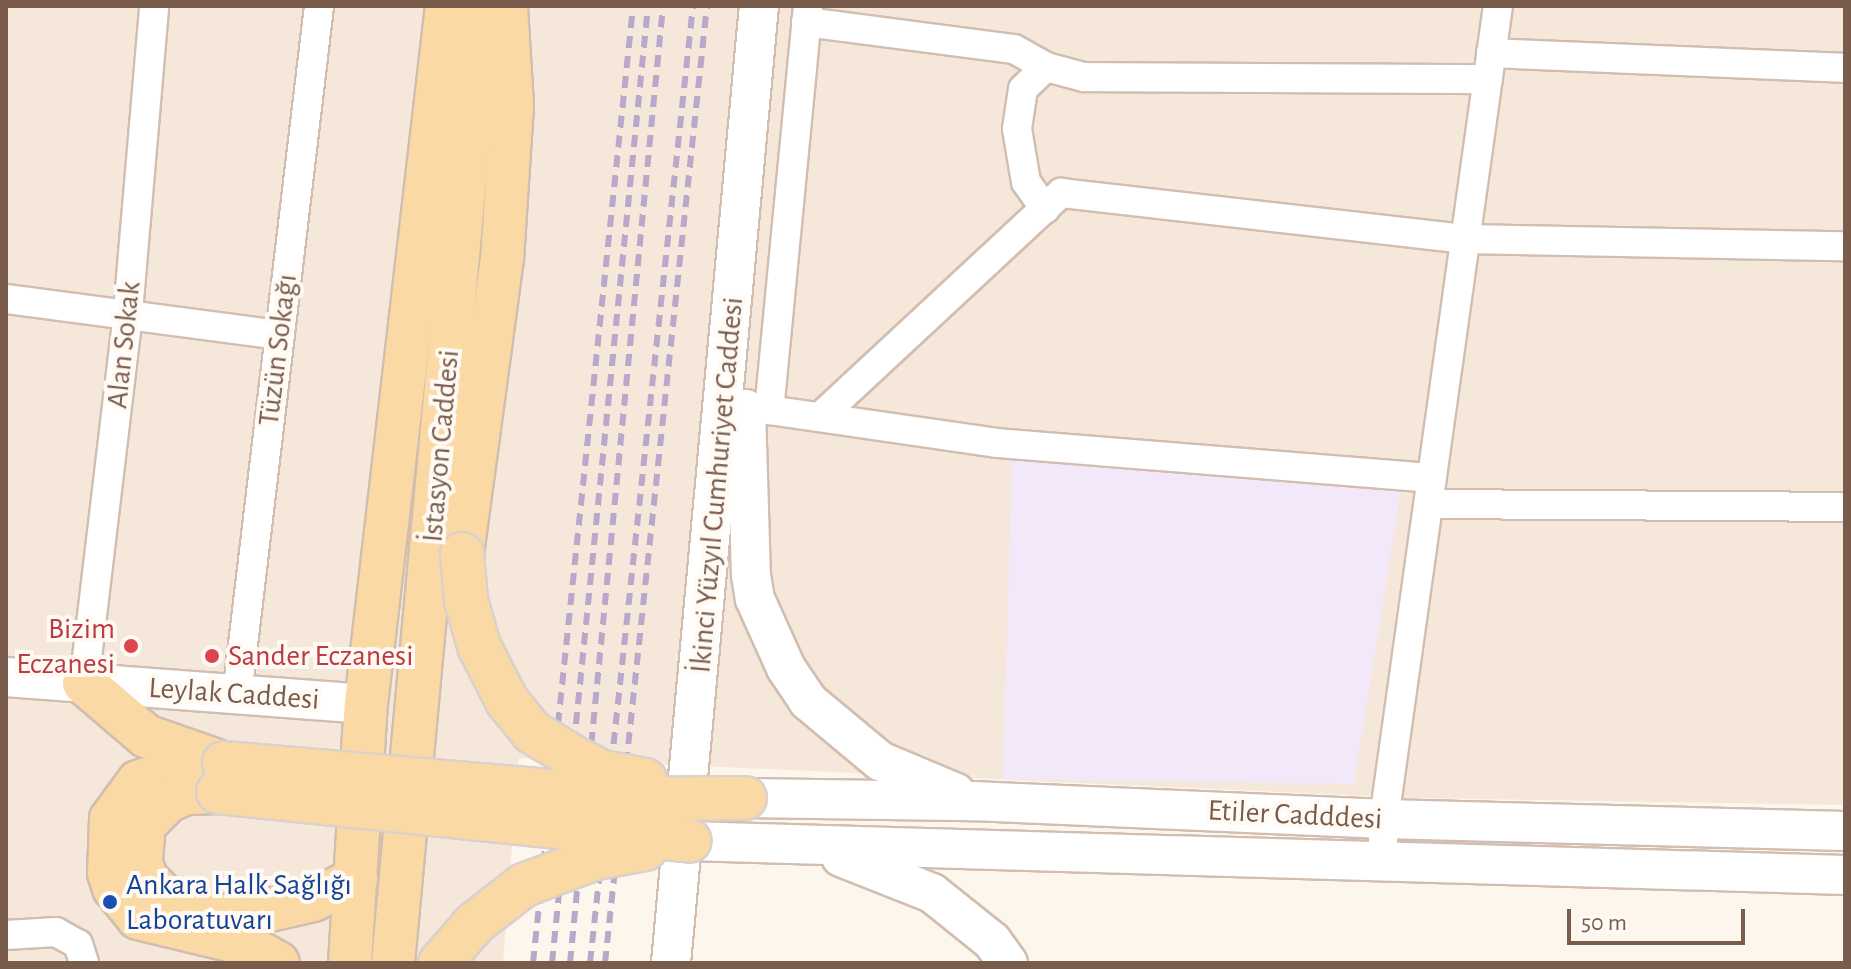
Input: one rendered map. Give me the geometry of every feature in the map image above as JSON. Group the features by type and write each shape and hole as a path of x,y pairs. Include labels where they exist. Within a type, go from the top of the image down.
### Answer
{"main road":[{"name":"İstasyon Caddesi","path":"350,963 366,704 447,6"},
{"name":"İstasyon Caddesi","path":"393,963 403,886 481,6"},
{"path":"506,6 512,105 502,260 462,554 466,600 479,646 507,701 532,732 602,772 745,798"},
{"name":"İkinci Yüzyıl Cumhuriyet Caddesi","path":"671,963 735,295 759,6"},
{"path":"735,295 746,415 747,513 755,599 786,668 808,701 880,761 974,801"},
{"name":"Leylak Caddesi","path":"6,677 366,704"},
{"path":"84,683 146,736 221,778"},
{"path":"278,963 242,943 138,918 114,888 109,873 111,819 138,782 174,769 221,778 689,841 1382,864 1845,875"},
{"path":"356,879 279,911 216,916 170,902 146,878 141,862 144,825 168,801 221,778 642,799 745,798"},
{"name":"Etiler Cadddesi","path":"745,798 974,801 1384,819 1845,831"},
{"path":"440,963 475,923 524,885 596,858 689,841"},
{"path":"808,846 932,893 992,941 1008,963"},
{"path":"678,898 679,963"}],"street":[{"name":"Alan Sokak","path":"84,683 128,312 154,6"},
{"name":"Tüzün Sokağı","path":"237,695 319,6"},
{"path":"1382,864 1384,819 1498,6"},
{"path":"1845,68 1490,66 1084,77 1046,67 1014,49 807,14 769,410 997,443 1430,491 1845,507"},
{"path":"1045,209 1026,182 1017,129 1023,89 1046,67"},
{"path":"821,416 1061,193 1465,239 1845,246"},
{"path":"6,299 128,312 280,335"},
{"path":"6,935 56,932 81,954"}],"shaded area":[{"path":"6,6 1845,6 1845,805 1416,798 519,758 503,963 6,963"},
{"path":"1012,460 1401,490 1354,784 1003,779"}],"railway":[{"path":"533,963 633,6"},
{"path":"552,963 648,6"},
{"path":"570,963 663,6"},
{"path":"590,963 693,6"},
{"path":"605,963 707,6"}],"place":[{"name":"Bizim Eczanesi","path":"131,646"},
{"name":"Sander Eczanesi","path":"212,656"},
{"name":"Ankara Halk Sağlığı Laboratuvarı","path":"110,902"}]}
